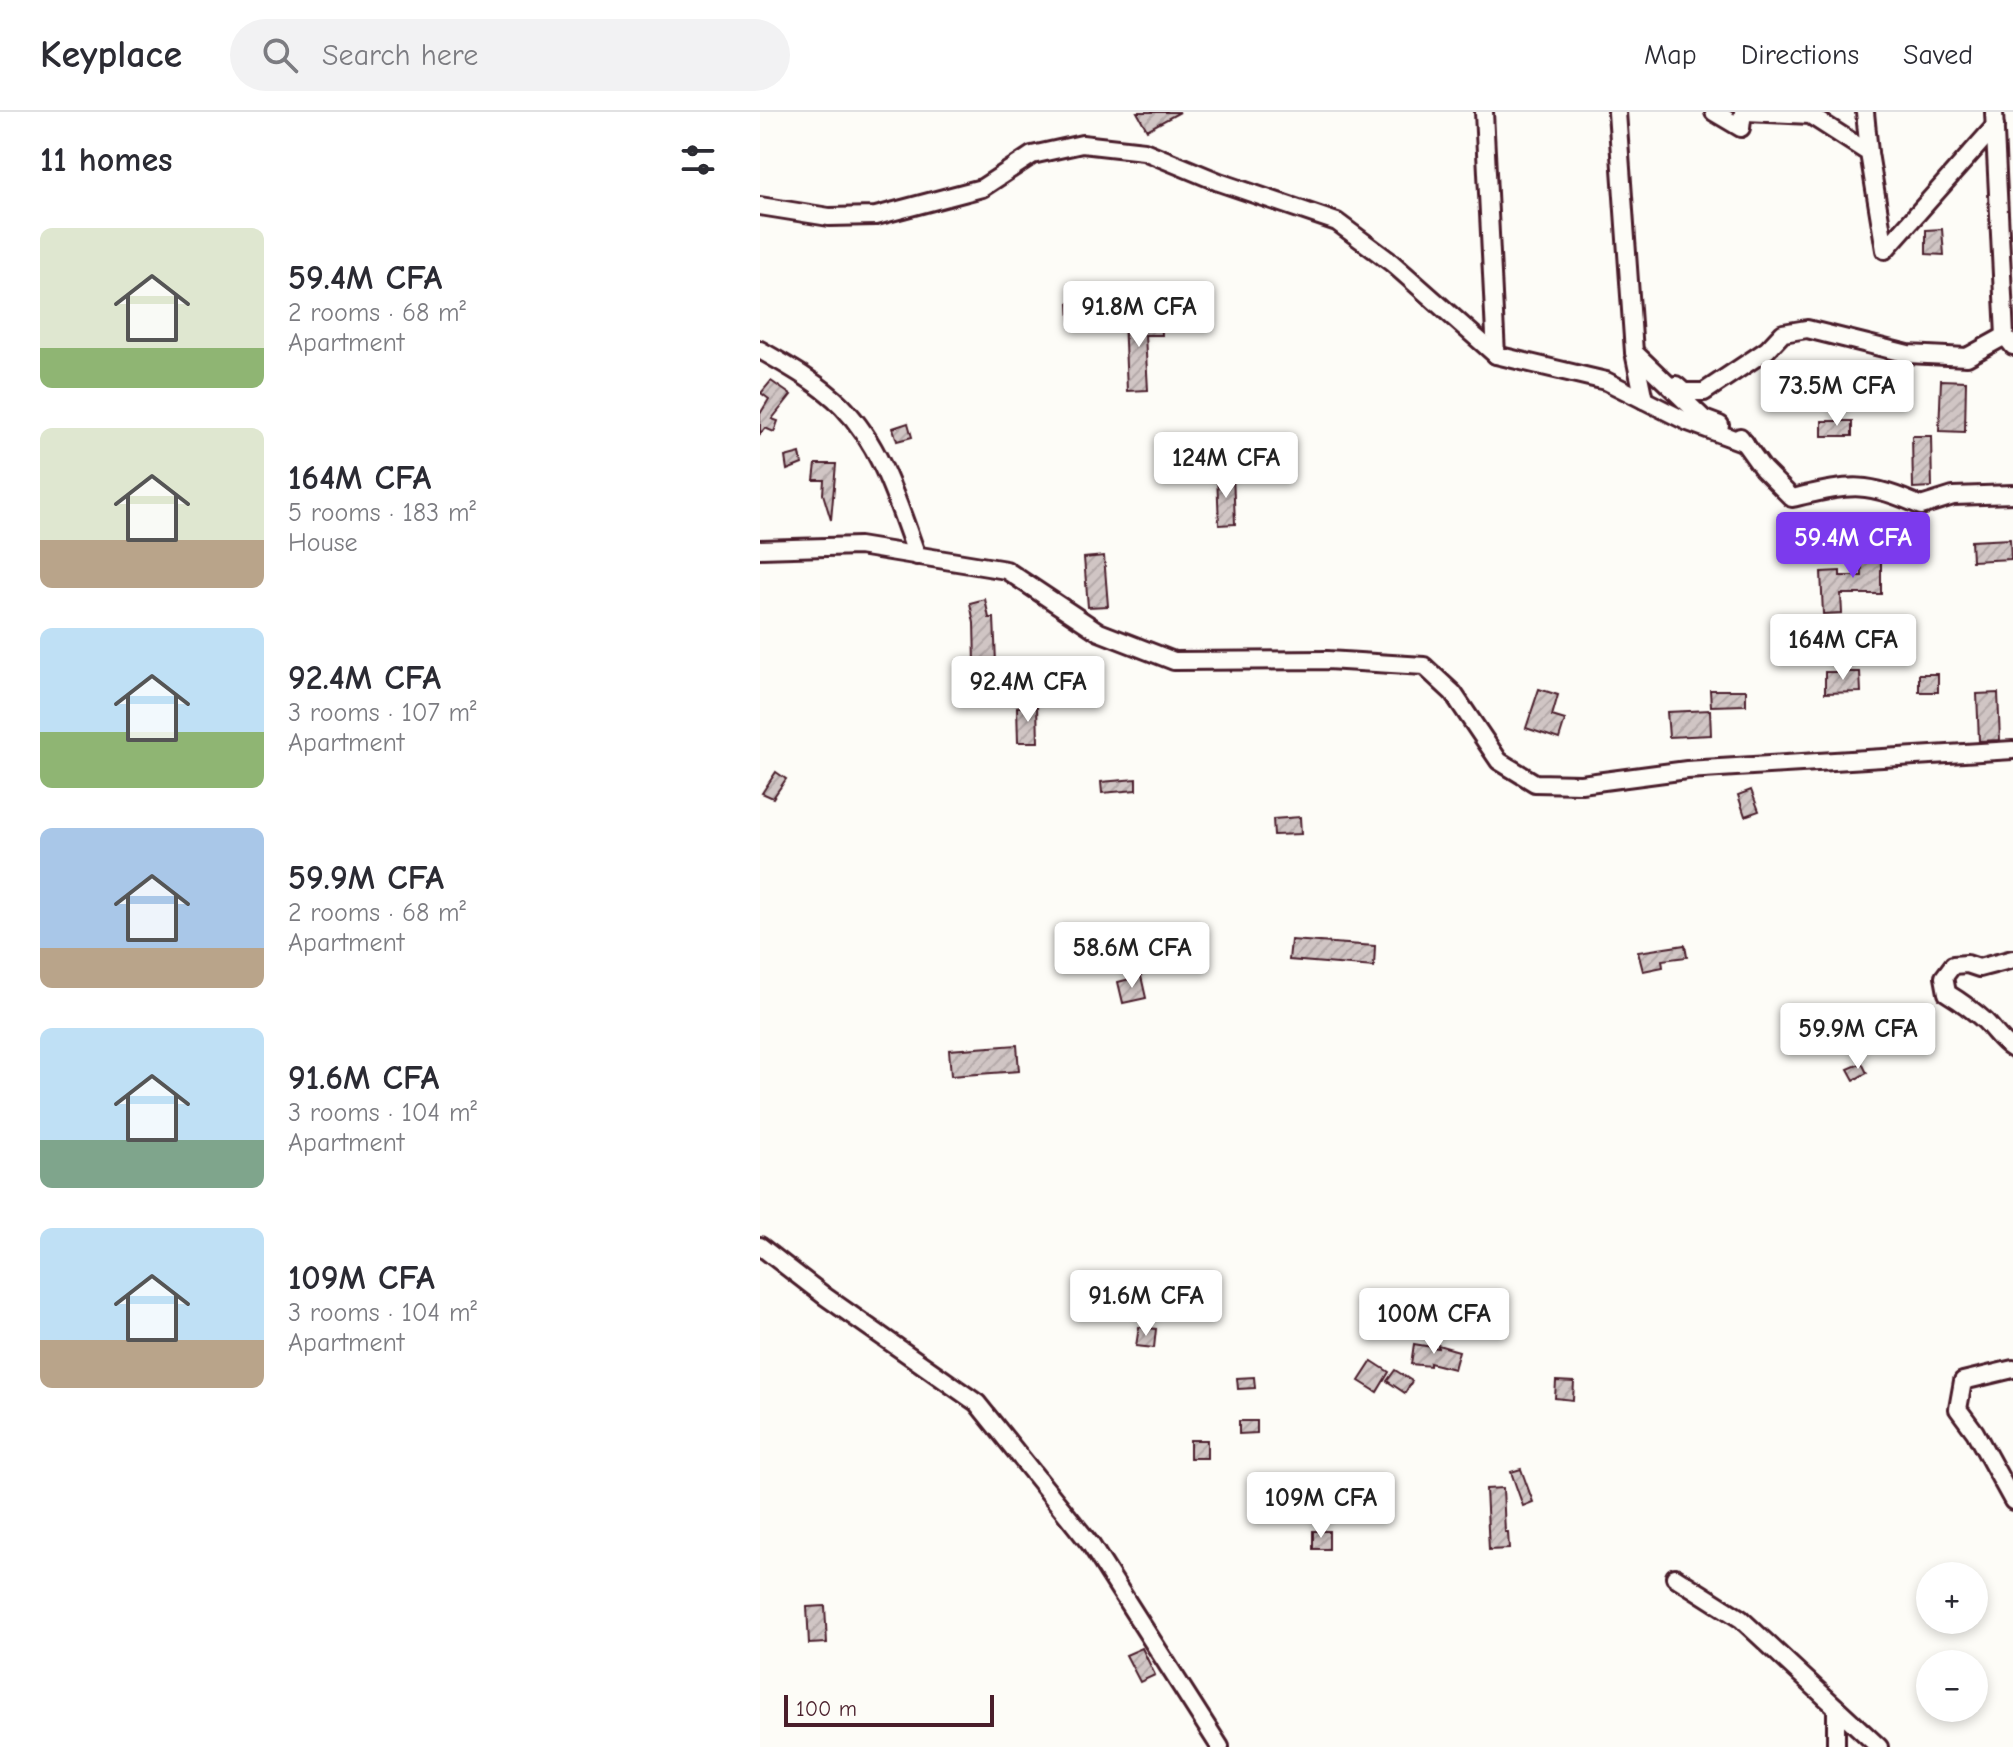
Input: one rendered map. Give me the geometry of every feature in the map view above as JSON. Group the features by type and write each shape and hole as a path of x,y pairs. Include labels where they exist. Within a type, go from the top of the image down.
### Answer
{"street":[{"path":"1484,112 1496,355"},
{"path":"1617,112 1634,352 1644,400"},
{"path":"1714,112 1741,128 1745,112 1810,115 1869,153"},
{"path":"1865,112 1885,250 1994,119"},
{"path":"1634,352 1684,392 1704,392 1767,350 1783,333 1807,329 1908,354 1967,357 2009,341 1994,119"},
{"path":"760,206 829,217 876,216 982,188 1032,155 1082,144 1144,151 1219,182 1337,222 1392,263 1496,355 1606,381 1688,422 1745,443"},
{"path":"760,350 794,370 842,406 875,448 917,556"},
{"path":"1634,352 1704,419 1735,431 1763,469 1792,498 1858,485 1894,493 1921,506 1953,496 2013,494"},
{"path":"760,549 859,546 1006,570 1099,632 1174,661 1327,660 1424,666 1453,693 1499,761 1535,783 1581,784 1687,770 2013,750"},
{"path":"2013,959 1979,968 1967,964 1953,965 1944,977 1947,993 1969,1007 1988,1024 2001,1042 2013,1049"},
{"path":"760,1246 826,1297 977,1403 1091,1545 1220,1747"},
{"path":"2013,1369 1963,1381 1958,1409 1975,1432 2013,1501"},
{"path":"1675,1577 1741,1619 1879,1747"},
{"path":"1836,1708 1836,1747"}],"building":[{"path":"1137,112 1180,112 1147,130"},
{"path":"1942,229 1944,255 1926,254 1926,230"},
{"path":"1105,302 1106,319 1070,320 1069,303"},
{"path":"1161,316 1162,335 1145,335 1148,390 1127,391 1124,318"},
{"path":"1941,380 1966,381 1965,432 1939,431"},
{"path":"771,381 791,395 772,419 778,421 774,432 765,428 760,434 760,414 769,399 761,393"},
{"path":"1822,421 1852,421 1852,436 1822,436"},
{"path":"908,423 912,437 897,441 893,428"},
{"path":"1912,436 1931,436 1932,487 1913,488"},
{"path":"800,453 802,464 787,470 785,457"},
{"path":"1214,454 1215,471 1178,473 1177,456"},
{"path":"816,464 836,464 831,520 823,494 824,480 814,480"},
{"path":"1233,474 1235,524 1219,525 1217,475"},
{"path":"2010,539 2011,559 1972,561 1971,541"},
{"path":"1861,543 1881,543 1881,594 1841,594 1842,613 1823,614 1821,572 1840,571 1840,576 1862,576"},
{"path":"1104,556 1108,606 1088,607 1084,558"},
{"path":"985,599 989,618 994,618 996,662 975,663 970,603"},
{"path":"1825,672 1860,672 1861,692 1825,693"},
{"path":"1919,674 1938,674 1938,692 1919,692"},
{"path":"1539,689 1558,695 1552,716 1565,720 1559,739 1526,728"},
{"path":"1710,690 1746,690 1746,705 1711,706"},
{"path":"1998,693 2000,740 1979,741 1977,694"},
{"path":"1037,706 1038,742 1018,742 1017,707"},
{"path":"1710,710 1711,735 1669,737 1667,712"},
{"path":"776,772 786,779 773,798 762,793"},
{"path":"1136,779 1136,790 1102,793 1101,782"},
{"path":"1751,790 1759,811 1745,816 1738,795"},
{"path":"1300,817 1301,834 1274,835 1273,819"},
{"path":"1291,940 1375,946 1374,967 1289,960"},
{"path":"1685,945 1687,957 1662,960 1663,967 1643,971 1638,952"},
{"path":"1141,976 1146,998 1123,1003 1118,982"},
{"path":"1017,1045 1019,1071 951,1076 949,1050"},
{"path":"1862,1063 1867,1073 1854,1080 1848,1069"},
{"path":"1139,1327 1156,1329 1154,1348 1136,1346"},
{"path":"1414,1344 1438,1348 1438,1345 1459,1351 1454,1369 1430,1363 1430,1366 1411,1364"},
{"path":"1372,1361 1389,1372 1377,1392 1359,1381"},
{"path":"1395,1370 1412,1381 1405,1393 1387,1381"},
{"path":"1254,1377 1255,1388 1238,1389 1237,1378"},
{"path":"1556,1381 1574,1382 1573,1400 1555,1398"},
{"path":"1239,1421 1257,1421 1257,1433 1239,1434"},
{"path":"1190,1440 1207,1440 1207,1458 1190,1458"},
{"path":"1521,1469 1533,1502 1523,1506 1511,1472"},
{"path":"1503,1488 1509,1549 1489,1550 1486,1489"},
{"path":"1313,1531 1329,1531 1329,1549 1313,1549"},
{"path":"825,1606 827,1643 809,1644 807,1607"},
{"path":"1142,1648 1155,1675 1140,1682 1126,1655"}]}
